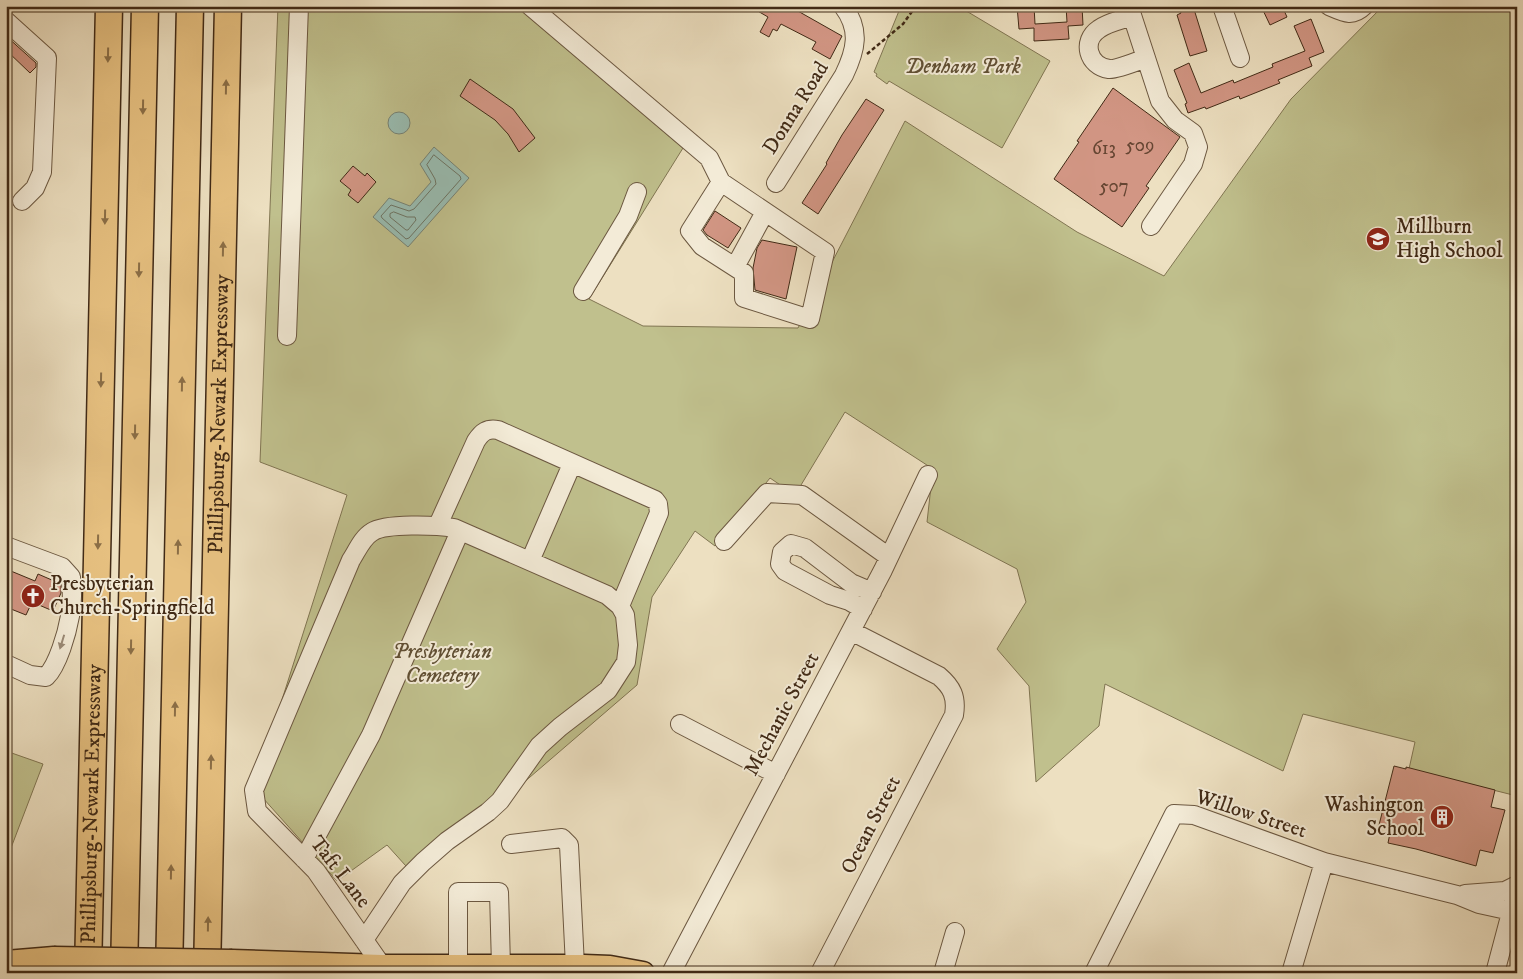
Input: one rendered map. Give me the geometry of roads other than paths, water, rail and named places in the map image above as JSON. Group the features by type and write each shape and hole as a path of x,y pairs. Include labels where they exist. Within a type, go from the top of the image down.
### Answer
{"highway":[{"name":"Phillipsburg-Newark Expressway","path":"88,973 109,6"},
{"name":"Phillipsburg-Newark Expressway","path":"124,973 145,6"},
{"name":"Phillipsburg-Newark Expressway","path":"169,973 190,6"},
{"name":"Phillipsburg-Newark Expressway","path":"207,973 228,6"}],"main road":[{"path":"6,962 54,958 232,961 456,969 575,966 610,967 636,972"}],"street":[{"path":"287,336 299,6"},
{"path":"530,6 709,158 721,182 825,252 810,319 744,298 744,272 702,246 690,231 721,182"},
{"name":"Donna Road","path":"776,183 844,75 853,56 854,30 843,6"},
{"path":"1222,6 1240,58"},
{"path":"1329,6 1344,13 1354,13 1364,6"},
{"path":"1146,58 1110,70 1098,65 1091,59 1088,50 1090,39 1099,29 1130,11 1146,58 1160,101 1175,120 1193,133 1198,147 1193,164 1151,226"},
{"path":"6,21 47,58 42,172 35,188 22,201"},
{"path":"583,291 628,216 637,192"},
{"path":"735,267 765,212"},
{"path":"364,940 402,884 447,841 488,812 500,801 539,746 560,727 608,690 626,662 628,645 625,615 620,606 607,595 460,531 438,525 476,441 486,430 498,430 654,500 658,504 659,514 620,606"},
{"path":"530,561 572,464"},
{"name":"Mechanic Street","path":"671,973 872,592 928,475"},
{"path":"724,542 767,493 802,495 889,557"},
{"name":"Taft Lane","path":"396,968 364,940 316,871 257,812 254,790 351,560 364,539 373,530 438,525"},
{"path":"304,859 371,735 460,531"},
{"path":"863,609 849,601 830,595 784,571 780,564 782,552 791,544 805,548 851,582 872,592"},
{"path":"6,546 62,568 71,577 72,598 70,616 52,671 46,677 30,675 6,664"},
{"name":"Ocean Street","path":"820,973 954,715 956,705 949,685 939,676 851,631"},
{"path":"680,724 776,774"},
{"name":"Willow Street","path":"1094,973 1174,814 1194,815 1324,862 1457,895 1479,904 1511,911"},
{"path":"511,844 562,838 569,845 575,966"},
{"path":"1292,973 1324,862"},
{"name":"Willow Street","path":"1457,895 1504,891 1517,884"},
{"path":"1495,973 1517,890"},
{"path":"456,969 458,892 499,892 504,968"},
{"path":"943,973 955,932"}],"water":[{"path":"399,112 407,115 410,123 407,131 399,134 391,131 388,123 391,115"},
{"path":"434,147 469,178 408,247 373,217 389,198 410,206 431,182 420,164"}],"place":[{"name":"Millburn High School","path":"1378,239"},
{"name":"Presbyterian Church-Springfield","path":"33,596"},
{"name":"Washington School","path":"1442,817"}],"park label":[{"name":"Denham Park","path":"963,67"},
{"name":"Presbyterian Cemetery","path":"442,664"}]}
